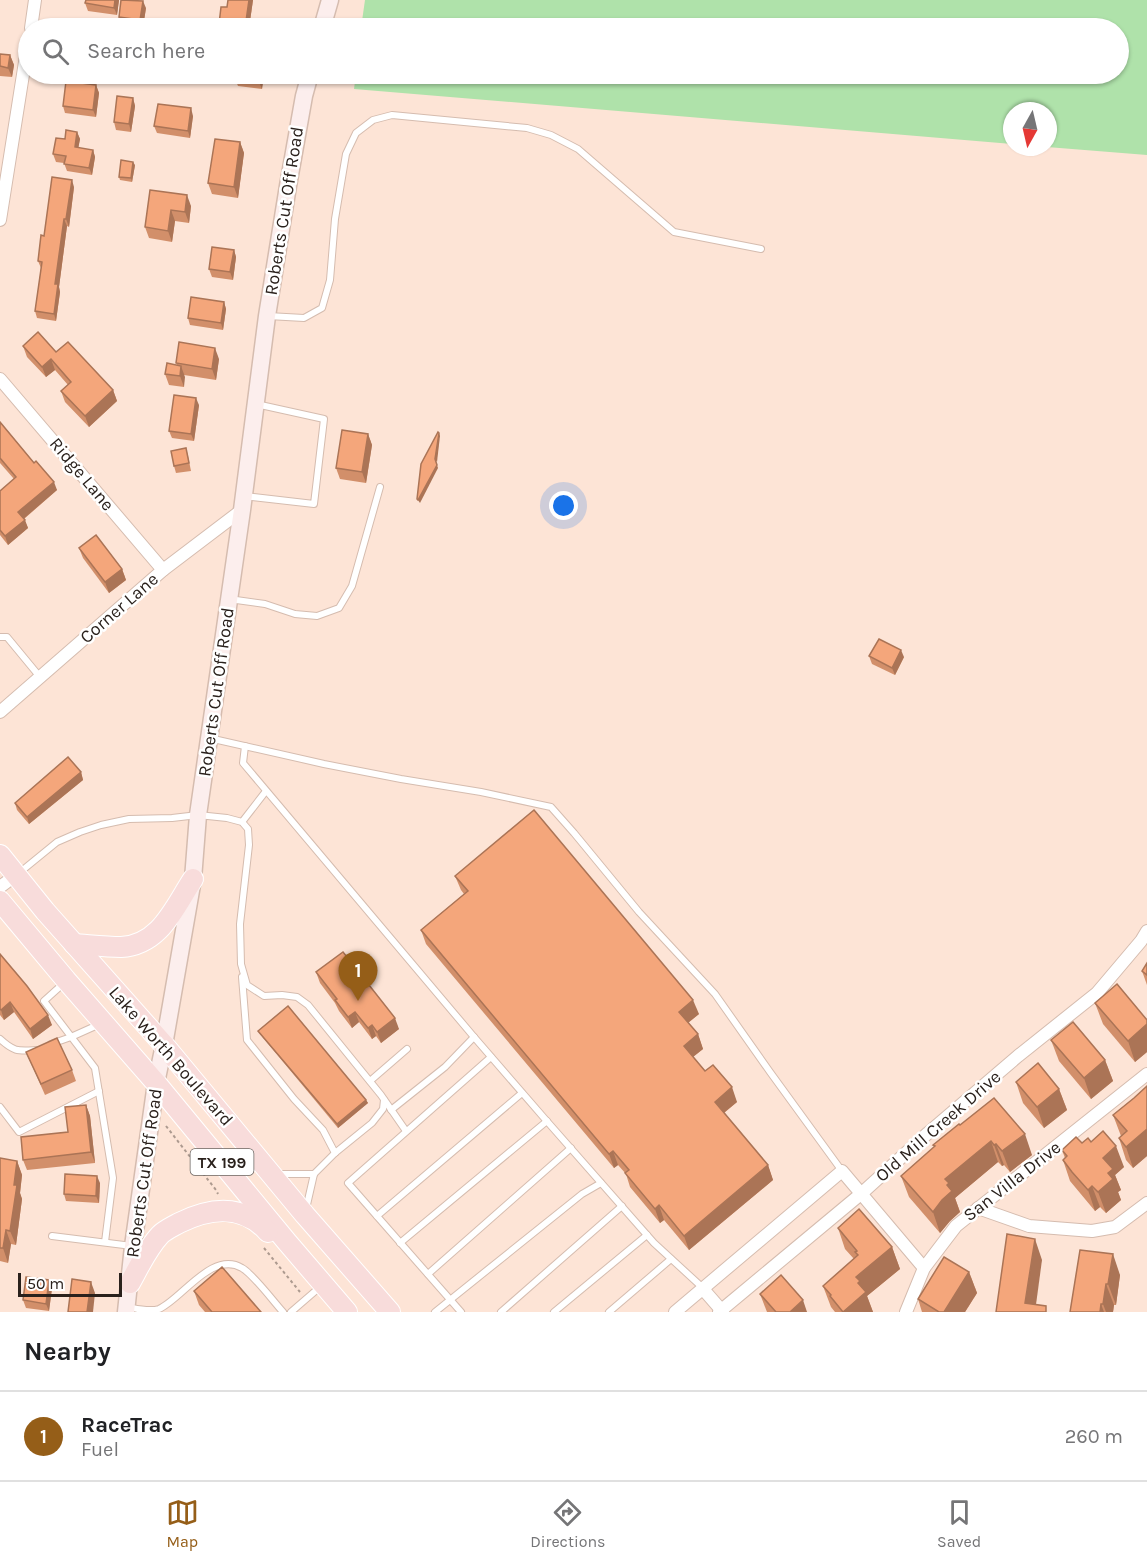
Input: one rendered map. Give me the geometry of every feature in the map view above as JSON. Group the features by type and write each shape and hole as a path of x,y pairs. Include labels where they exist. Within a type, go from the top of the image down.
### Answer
{"main road":[{"name":"TX 199","path":"0,855 16,875"},
{"name":"Lake Worth Boulevard","path":"16,875 390,1312"},
{"path":"74,944 122,947 139,944 151,938 160,929 193,879"},
{"name":"TX 199","path":"0,901 24,930"},
{"path":"0,924 24,930"},
{"name":"Lake Worth Boulevard","path":"24,930 156,1083 347,1312"},
{"path":"130,1283 160,1234 187,1219 214,1211 230,1211 246,1215 260,1223 271,1236 287,1242"}],"street":[{"path":"31,18 34,0"},
{"path":"325,18 330,0"},
{"path":"0,220 22,84"},
{"name":"Roberts Cut Off Road","path":"126,1310 156,1083 193,879 198,816 267,316 291,167 307,84"},
{"name":"Ridge Lane","path":"0,378 163,570"},
{"name":"Corner Lane","path":"0,712 243,503"},
{"path":"0,887 16,875"},
{"name":"Old Mill Creek Drive","path":"721,1311 862,1193 1009,1063 1096,993 1147,931"},
{"name":"San Villa Drive","path":"906,1312 924,1268 956,1226 1147,1074"},
{"path":"675,1312 842,1171 924,1268"},
{"path":"978,1208 1029,1226 1092,1232 1114,1227 1147,1203"},
{"path":"703,1289 721,1311"}],"lane":[{"path":"267,316 304,318 322,308 330,280 335,219 346,154 356,133 373,120 392,115 527,128 551,135 579,149 674,232 761,249"},
{"path":"243,503 314,504 324,418 255,404"},
{"path":"229,599 265,604 294,614 317,616 339,608 352,586 380,488"},
{"path":"0,637 7,637 40,677"},
{"path":"209,738 324,764 551,807 639,912 715,994 842,1171"},
{"path":"245,746 243,763 490,1057 647,1235 703,1289"},
{"path":"242,822 266,791"},
{"path":"16,875 57,842 101,825 129,819 198,816 227,818 242,822 248,829 249,845 240,924 247,1040 294,1099 323,1130 335,1153"},
{"path":"241,964 247,985 264,996 297,997 308,1005 370,1081 406,1131"},
{"path":"66,980 44,1001 95,1068 113,1178 105,1242"},
{"path":"0,1039 15,1051 36,1050 103,1023"},
{"path":"391,1110 445,1067 474,1037"},
{"path":"370,1081 407,1049"},
{"path":"460,1312 348,1183 490,1057"},
{"path":"0,1107 19,1132 99,1091"},
{"path":"377,1216 522,1092"},
{"path":"305,1215 314,1174 380,1115 384,1100"},
{"path":"400,1243 547,1121"},
{"path":"428,1274 571,1148"},
{"path":"272,1174 314,1174"},
{"path":"435,1312 582,1194 601,1183"},
{"path":"501,1312 622,1206"},
{"path":"554,1312 647,1235"},
{"path":"52,1236 133,1246"},
{"path":"609,1312 671,1259"},
{"path":"126,1310 158,1310 170,1303 202,1274 222,1265 233,1264 243,1268 283,1312"},
{"path":"291,1312 324,1284"}],"path":[{"path":"166,1126 219,1196"},
{"path":"259,1242 306,1299"}],"green space":[{"path":"365,0 1147,0 1147,155 1057,148 1057,102 1003,102 1003,143 354,89 355,84 1129,84 1129,18 362,18"}],"building":[{"path":"86,0 115,0 114,8 85,3"},
{"path":"121,0 143,1 140,18 119,17"},
{"path":"228,0 249,0 246,18 220,18 221,7 227,7"},
{"path":"0,54 10,55 8,68 0,66"},
{"path":"66,84 96,85 93,110 63,106"},
{"path":"117,96 133,98 129,124 114,122"},
{"path":"158,104 191,108 188,131 154,126"},
{"path":"66,130 77,132 75,147 93,150 89,168 64,164 66,156 53,154 56,138 65,139"},
{"path":"215,139 240,142 234,187 208,183"},
{"path":"121,160 133,162 131,178 119,177"},
{"path":"52,177 72,180 55,284 58,284 54,314 35,311 42,262 38,261 41,235 44,236"},
{"path":"150,190 187,195 185,212 171,210 168,231 145,227"},
{"path":"212,247 234,250 230,272 209,269"},
{"path":"191,297 224,302 221,323 188,318"},
{"path":"38,332 56,352 68,342 113,390 85,416 61,391 71,382 51,359 42,367 23,346"},
{"path":"179,342 215,348 212,369 176,363"},
{"path":"167,363 181,366 180,376 165,374"},
{"path":"174,395 196,398 191,434 169,431"},
{"path":"0,422 34,463 36,461 54,482 18,512 25,520 5,536 0,530 0,491 16,477 0,458"},
{"path":"342,430 368,434 362,472 336,468"},
{"path":"438,432 435,459 437,465 418,500 421,464"},
{"path":"186,448 189,463 174,466 171,451"},
{"path":"96,535 122,569 105,582 79,548"},
{"path":"879,639 901,650 892,668 869,656"},
{"path":"68,757 81,772 27,817 15,803"},
{"path":"534,810 693,1000 679,1012 698,1034 684,1046 705,1071 713,1065 732,1087 715,1102 768,1165 684,1236 659,1205 655,1209 625,1173 629,1170 613,1151 609,1154 421,930 468,891 455,876"},
{"path":"343,952 395,1018 377,1032 372,1025 368,1028 355,1012 348,1017 316,972"},
{"path":"0,954 48,1015 30,1029 10,1002 0,1009"},
{"path":"1147,963 1147,975 1142,971"},
{"path":"1117,984 1147,1020 1147,1024 1128,1041 1095,1003"},
{"path":"288,1006 366,1100 337,1124 258,1031"},
{"path":"1073,1022 1105,1060 1084,1078 1051,1040"},
{"path":"57,1038 72,1070 41,1084 26,1052"},
{"path":"1038,1063 1059,1089 1037,1107 1016,1082"},
{"path":"1147,1086 1147,1129 1126,1147 1119,1138 1127,1131 1113,1115"},
{"path":"994,1098 1025,1134 1002,1151 991,1141 945,1179 952,1191 933,1212 901,1176 935,1146 933,1145"},
{"path":"86,1105 91,1152 23,1160 21,1137 68,1132 65,1107"},
{"path":"1103,1131 1116,1146 1103,1158 1113,1169 1108,1173 1113,1179 1098,1192 1092,1186 1088,1190 1072,1172 1063,1160 1067,1156 1062,1150 1076,1137 1082,1143 1088,1138 1091,1142"},
{"path":"0,1158 17,1161 14,1185 17,1185 10,1231 6,1230 3,1248 0,1248"},
{"path":"65,1174 97,1176 96,1196 64,1194"},
{"path":"859,1209 892,1247 856,1277 866,1292 843,1312 823,1286 858,1255 838,1228"},
{"path":"1007,1234 1035,1239 1025,1303 1046,1306 1046,1312 996,1312"},
{"path":"1080,1250 1113,1254 1100,1312 1070,1312"},
{"path":"944,1257 969,1272 944,1312 939,1312 918,1299"},
{"path":"222,1267 261,1312 212,1312 194,1291"},
{"path":"781,1275 803,1300 790,1312 776,1312 760,1294"},
{"path":"26,1277 49,1280 46,1304 23,1300"},
{"path":"72,1279 91,1282 87,1312 68,1312"}],"place":[{"name":"RaceTrac","path":"358,1001"}]}
